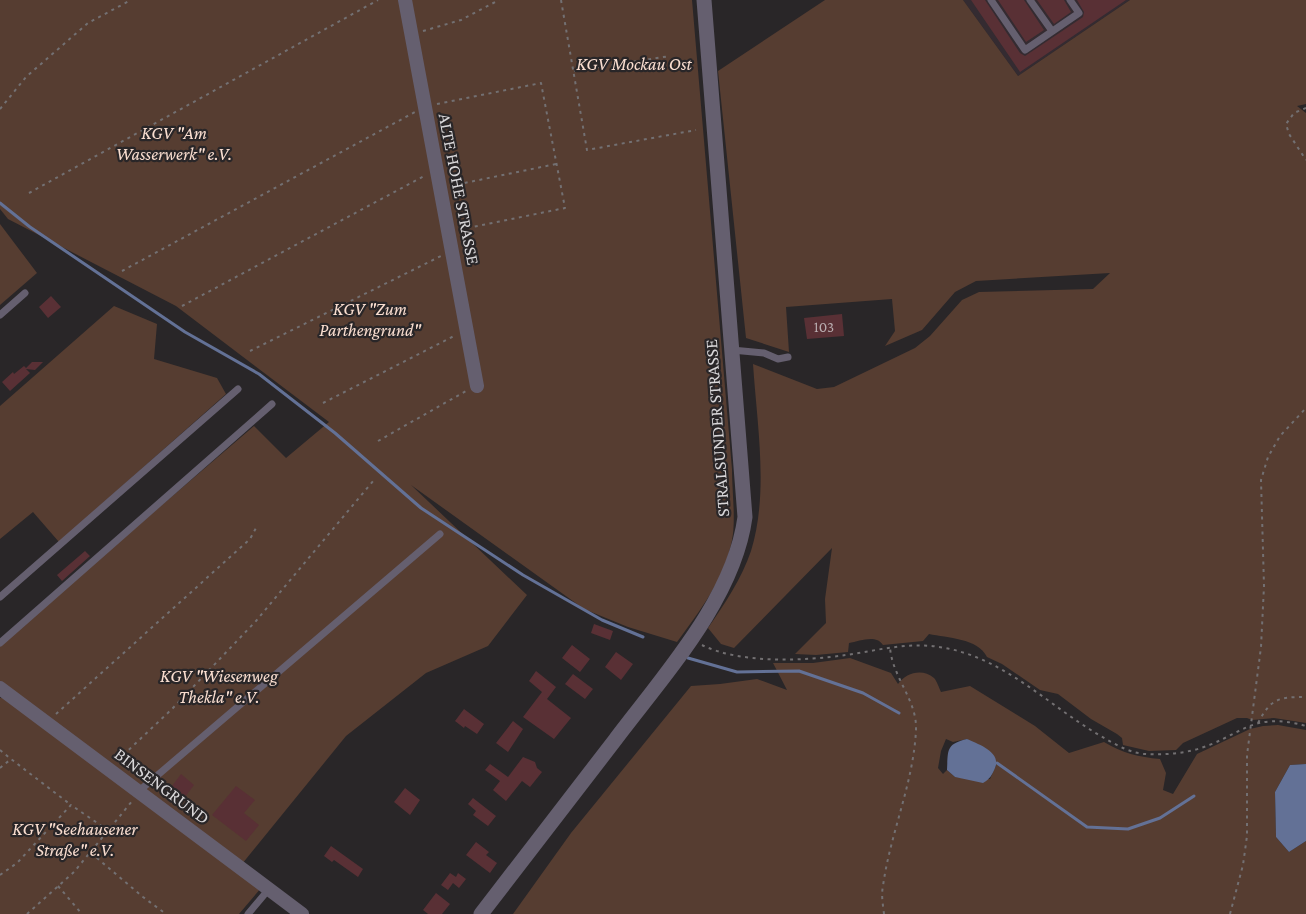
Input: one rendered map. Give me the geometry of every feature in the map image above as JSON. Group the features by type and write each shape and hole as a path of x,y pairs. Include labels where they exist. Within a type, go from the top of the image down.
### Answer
{"street":[{"name":"ALTE HOHE STRASSE","path":"405,0 477,386"},
{"name":"STRALSUNDER STRASSE","path":"481,914 691,638 724,586 733,567 743,531 745,517 704,0"},
{"name":"BINSENGRUND","path":"0,688 110,768 302,914"}],"lane":[{"path":"991,0 1025,50 1079,13 1070,0"},
{"path":"1030,0 1052,32"},
{"path":"0,315 25,293"},
{"path":"732,350 764,353 778,360 788,357"},
{"path":"0,597 238,389"},
{"path":"0,643 272,404"},
{"path":"139,792 440,534"},
{"path":"248,914 269,889"}],"path":[{"path":"0,109 26,77 88,23 131,0"},
{"path":"29,193 378,0"},
{"path":"411,34 461,20 499,0"},
{"path":"562,0 587,150 696,130"},
{"path":"573,71 670,56"},
{"path":"122,271 425,107 541,83 564,208 449,232"},
{"path":"1306,108 1294,113 1286,124 1289,134 1306,160"},
{"path":"440,188 556,164"},
{"path":"183,306 437,170"},
{"path":"250,351 452,250"},
{"path":"322,403 466,330"},
{"path":"378,441 477,386"},
{"path":"1230,914 1243,865 1247,836 1247,755 1260,647 1264,586 1261,480 1268,457 1280,436 1306,408"},
{"path":"110,768 172,709 256,621 374,480"},
{"path":"47,722 250,539 256,528"},
{"path":"691,638 720,652 750,657 815,659 910,645 943,647 982,660 1021,681 1083,726 1122,748 1140,753 1160,755 1196,750 1250,724 1278,721 1306,726"},
{"path":"884,914 882,888 916,728 913,707 891,662 891,647"},
{"path":"1258,723 1263,712 1282,697 1306,697"},
{"path":"0,750 109,831"},
{"path":"0,768 11,759"},
{"path":"27,914 91,853 139,792"},
{"path":"0,875 17,863 71,805"},
{"path":"91,853 142,897 166,914"},
{"path":"58,886 82,914"}],"shaded area":[{"path":"963,0 1130,0 1018,76"}],"green space":[{"path":"0,0 692,0 732,469 734,515 732,540 718,581 677,642 628,627 584,609 411,485 527,595 488,646 426,673 346,736 242,864 261,888 239,914 0,914 0,698 10,696 0,685 0,644 254,426 286,458 329,422 176,306 8,219 0,209"},
{"path":"825,0 963,0 1018,76 1130,0 1306,0 1306,104 1297,106 1306,113 1306,723 1274,718 1252,720 1237,718 1183,743 1176,750 1149,751 1123,745 1122,738 1117,734 1091,719 1058,694 1040,690 1002,664 987,657 977,646 969,642 929,634 923,641 883,645 876,640 867,639 849,643 848,652 795,654 826,623 825,599 832,548 734,648 721,644 708,628 743,571 756,529 761,482 753,364 817,389 834,387 915,348 930,336 962,300 979,292 1093,289 1110,273 976,281 955,292 922,330 885,346 895,331 892,299 786,307 789,352 746,338 718,71"},
{"path":"0,224 37,273 0,305"},
{"path":"114,306 157,324 154,359 217,378 226,394 59,542 33,512 0,539 0,406"},
{"path":"850,658 891,673 898,684 905,677 914,673 924,673 934,678 941,692 970,686 1035,726 1069,753 1104,742 1131,754 1160,759 1166,773 1163,790 1173,794 1197,754 1250,729 1263,726 1278,725 1306,730 1306,764 1290,765 1275,792 1276,837 1289,852 1306,841 1306,914 513,914 571,833 691,686 757,679 787,690 773,663 813,663","holes":["946,739 953,742 967,739 997,763 990,779 955,777 947,770 943,774 938,768 941,751"]}],"water":[{"path":"967,739 988,749 995,757 994,770 983,783 955,777 947,770 950,749 955,743"},
{"path":"1306,764 1306,841 1289,852 1276,837 1275,792 1290,765"}],"building":[{"path":"971,0 985,0 1020,53 1025,56 1083,17 1084,12 1077,0 1126,0 1020,72"},
{"path":"998,0 1024,0 1044,30 1026,42"},
{"path":"1037,0 1064,0 1071,12 1054,24"},
{"path":"51,296 61,307 48,318 39,307"},
{"path":"842,314 844,336 807,339 804,318"},
{"path":"32,362 43,362 35,370 26,369 30,373 10,391 2,382 13,372 14,374 24,366 26,368"},
{"path":"85,551 90,556 62,581 57,575"},
{"path":"594,624 613,631 610,640 591,633"},
{"path":"572,645 590,659 580,672 562,658"},
{"path":"616,652 633,664 621,680 605,667"},
{"path":"536,671 556,687 547,699 571,718 554,739 523,717 542,692 529,681"},
{"path":"573,674 593,689 585,699 565,684"},
{"path":"464,709 484,724 477,734 455,721"},
{"path":"513,721 523,729 508,752 496,743"},
{"path":"523,757 535,762 537,768 542,772 530,787 522,781 506,801 493,790 500,781 485,770 490,764 508,777"},
{"path":"181,774 194,785 185,797 172,786"},
{"path":"236,786 255,800 244,813 259,825 246,841 212,815"},
{"path":"405,788 420,800 410,815 394,802"},
{"path":"473,798 496,816 488,826 473,815 476,811 468,804"},
{"path":"476,842 489,852 486,855 497,863 490,873 466,855"},
{"path":"331,846 363,869 358,877 334,860 332,862 324,856"},
{"path":"450,873 456,877 458,873 466,879 459,888 453,883 448,890 441,885"},
{"path":"436,893 450,904 442,914 428,914 423,910"}],"waterway":[{"path":"0,203 30,227 185,332 259,374 335,433 421,508 523,575 602,620 643,637"},
{"path":"688,658 737,672 799,671 863,693 899,713"},
{"path":"997,763 1087,827 1128,829 1160,818 1194,796"}],"park label":[{"name":"KGV Mockau Ost","path":"634,64"},
{"name":"KGV \"Am Wasserwerk\" e.V.","path":"174,143"},
{"name":"KGV \"Zum Parthengrund\"","path":"370,319"},
{"name":"KGV \"Wiesenweg Thekla\" e.V.","path":"219,686"},
{"name":"KGV \"Seehausener Straße\" e.V.","path":"75,839"}]}
